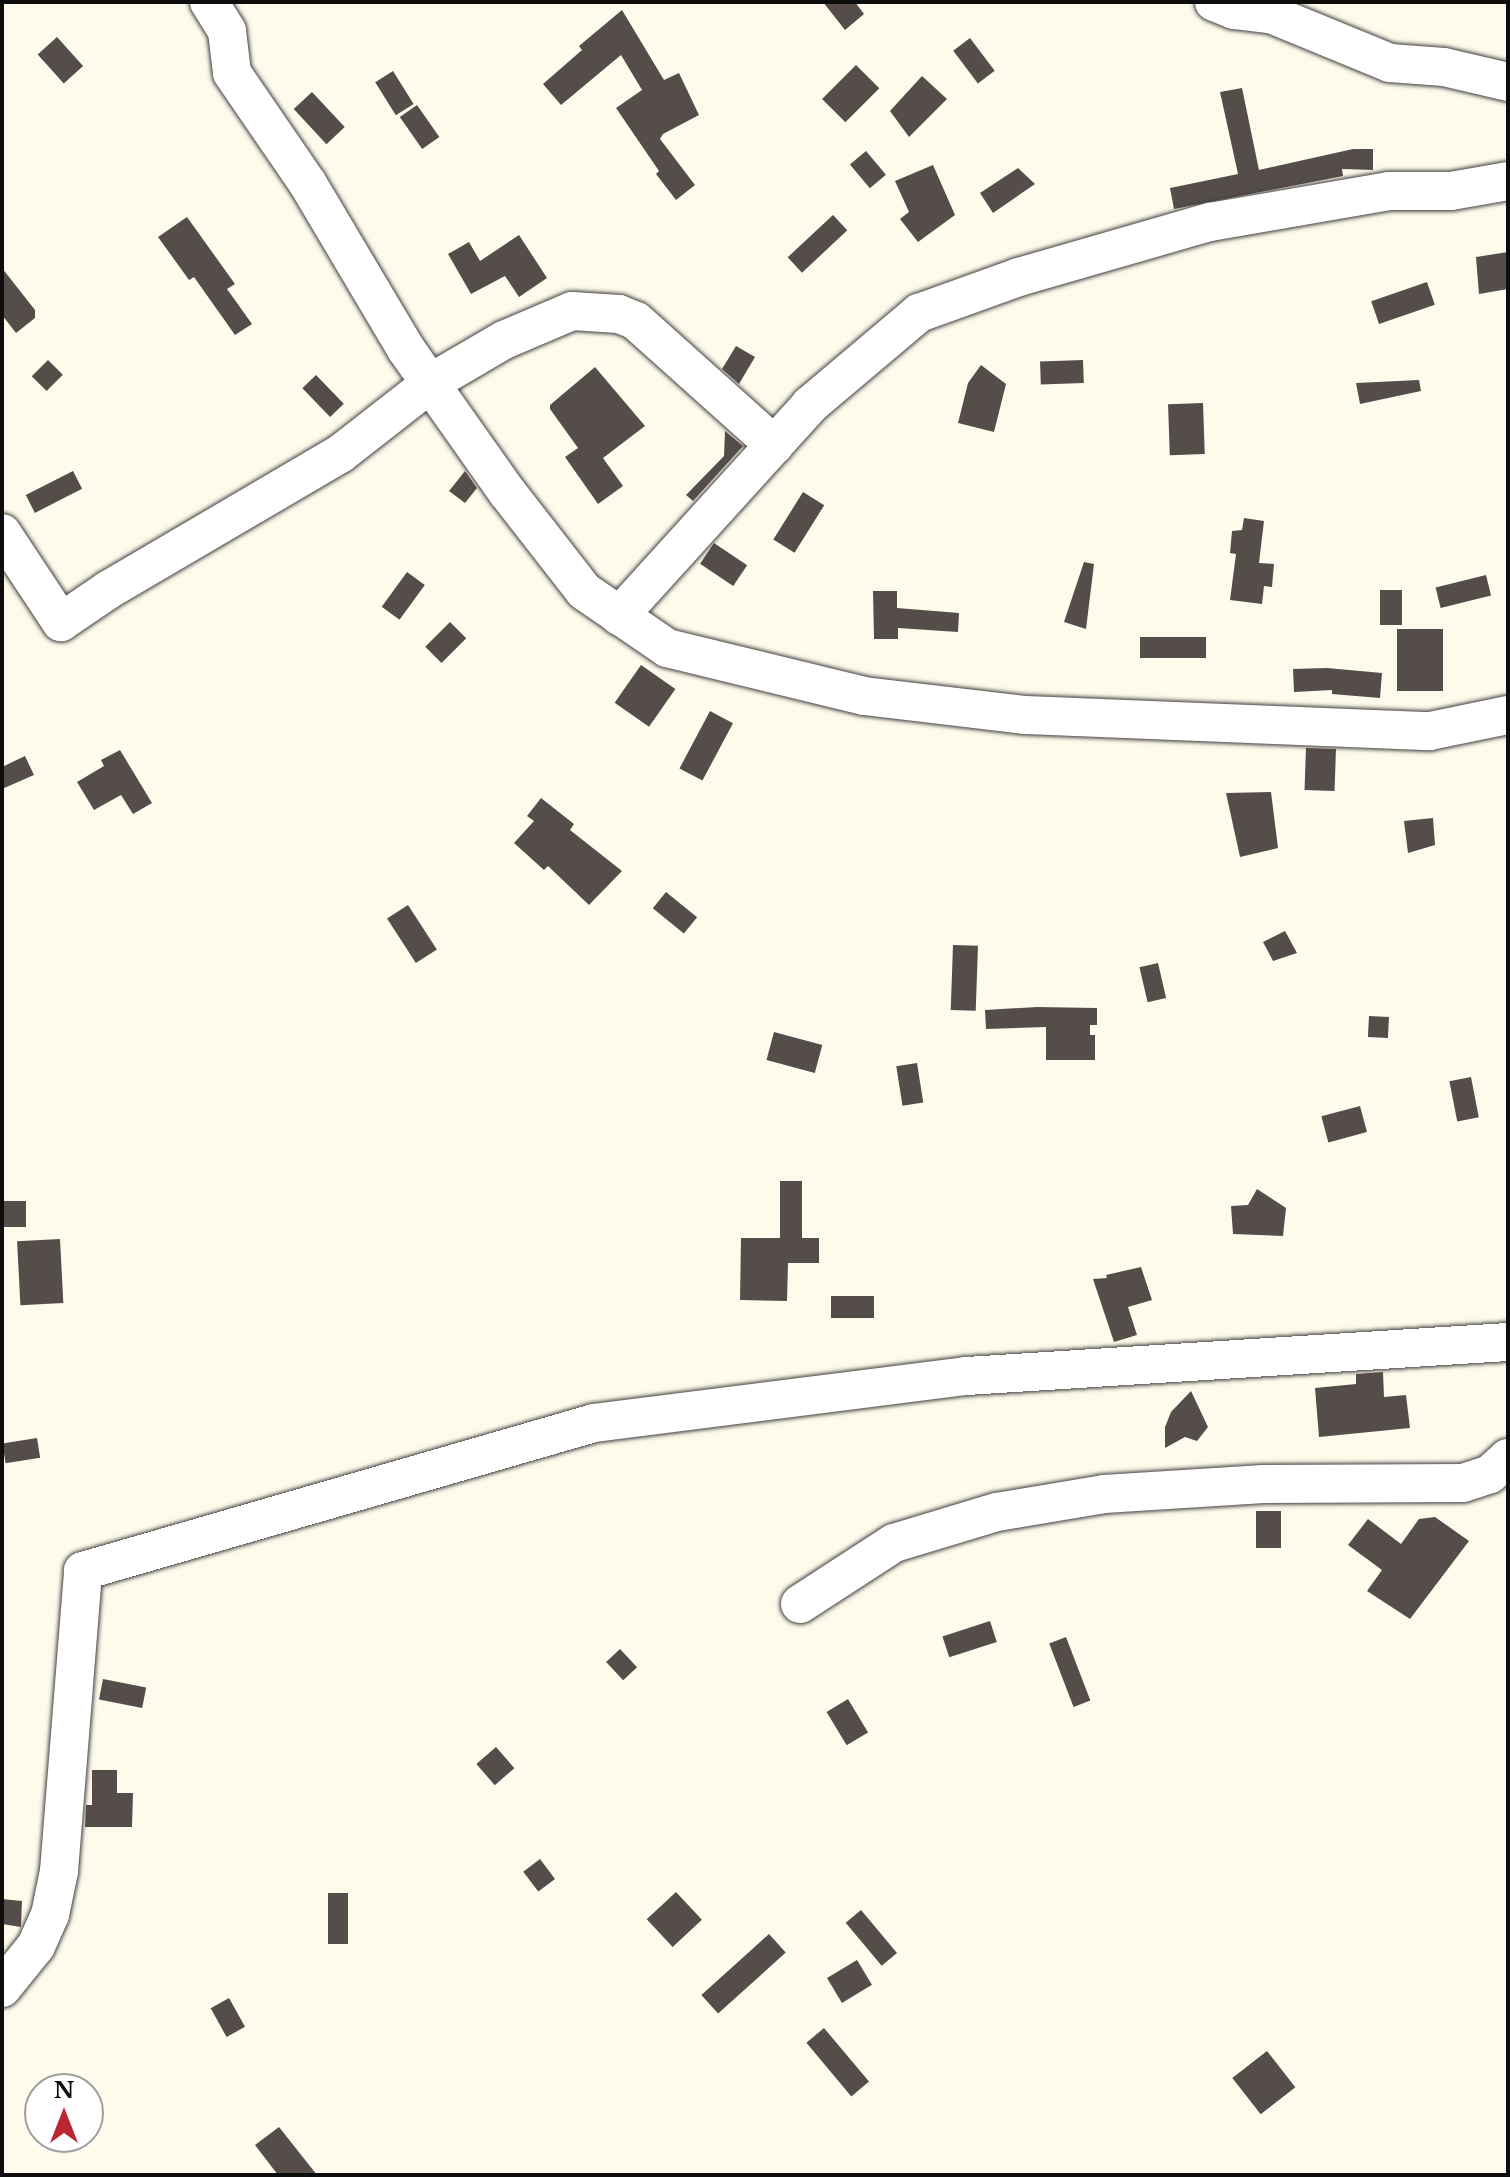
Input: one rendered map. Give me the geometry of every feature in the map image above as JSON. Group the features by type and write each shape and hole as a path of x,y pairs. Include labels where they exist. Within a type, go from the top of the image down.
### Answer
{"street":[{"path":"209,2 227,31 232,73 308,184 406,349 507,492 584,591 667,648 864,696 1026,715 1430,731 1508,715"},
{"path":"1214,2 1234,10 1273,15 1390,63 1444,67 1508,82"},
{"path":"619,616 810,405 905,322 933,308 1033,273 1210,222 1389,191 1451,191 1508,181"},
{"path":"2,533 61,622 108,590 340,454 432,382 504,340 572,311 619,314 636,321 774,445"},
{"path":"2,1988 36,1946 50,1915 59,1871 83,1571 594,1423 967,1376 1508,1342"},
{"path":"800,1604 894,1543 997,1512 1104,1494 1264,1484 1463,1483 1490,1474 1508,1458"}],"building":[{"path":"823,2 855,2 864,14 845,30"},
{"path":"622,10 664,80 679,73 699,115 663,134 660,139 695,185 676,200 656,174 659,171 616,108 642,90 621,55 561,105 543,84 582,50 579,46"},
{"path":"57,37 83,66 64,83 38,54"},
{"path":"970,38 995,71 978,83 953,51"},
{"path":"856,65 879,88 845,122 822,99"},
{"path":"393,71 414,104 396,115 375,82"},
{"path":"922,76 947,99 909,137 890,111"},
{"path":"1242,88 1259,170 1353,149 1373,149 1373,170 1342,169 1343,176 1174,209 1170,188 1238,174 1220,92"},
{"path":"312,92 345,127 326,144 294,109"},
{"path":"417,105 439,137 422,149 400,117"},
{"path":"866,151 886,175 870,188 850,164"},
{"path":"933,165 955,215 918,242 900,219 909,212 895,181"},
{"path":"1018,168 1035,184 993,213 980,193"},
{"path":"833,215 847,230 802,273 788,257"},
{"path":"187,217 235,284 227,289 252,324 235,335 194,277 189,280 158,237"},
{"path":"519,235 547,278 519,297 505,276 471,294 448,254 469,242 480,261"},
{"path":"1508,252 1508,289 1479,294 1476,257"},
{"path":"2,268 35,310 35,318 16,333 2,315"},
{"path":"1427,282 1435,305 1379,324 1371,301"},
{"path":"736,346 755,357 739,384 722,369"},
{"path":"48,360 63,375 47,391 32,376"},
{"path":"1083,360 1084,383 1041,384 1040,362"},
{"path":"981,365 1006,384 994,432 958,423 968,383"},
{"path":"595,367 645,426 603,458 623,486 598,504 565,457 578,448 550,409 550,405"},
{"path":"316,375 344,404 330,417 302,388"},
{"path":"1419,380 1421,391 1360,404 1356,383"},
{"path":"1203,403 1205,454 1170,455 1168,404"},
{"path":"725,431 743,446 693,501 686,495 724,456"},
{"path":"73,471 82,489 35,513 26,495"},
{"path":"465,471 477,488 465,503 449,491"},
{"path":"803,492 824,505 795,553 773,539"},
{"path":"1244,518 1264,521 1259,563 1274,564 1272,587 1264,586 1262,604 1230,600 1236,554 1230,553 1232,531 1242,530"},
{"path":"714,543 747,565 733,586 700,564"},
{"path":"1084,562 1094,564 1086,629 1064,622"},
{"path":"407,572 425,585 400,620 382,607"},
{"path":"1486,575 1491,595 1441,608 1436,588"},
{"path":"1380,590 1402,590 1402,625 1380,625"},
{"path":"873,591 897,591 897,608 959,613 958,632 898,628 898,639 874,639"},
{"path":"450,622 466,638 442,663 425,647"},
{"path":"1397,629 1443,629 1443,691 1397,691"},
{"path":"1140,637 1206,637 1206,658 1140,658"},
{"path":"641,665 675,689 649,727 615,703"},
{"path":"1327,668 1382,673 1380,698 1332,694 1332,690 1294,692 1293,669"},
{"path":"710,711 733,723 702,781 679,768"},
{"path":"1306,748 1336,749 1335,791 1305,790"},
{"path":"120,750 152,803 133,814 121,795 94,810 77,782 104,766 101,760"},
{"path":"25,756 34,775 2,789 2,767"},
{"path":"1271,792 1278,848 1240,857 1226,793"},
{"path":"541,798 574,824 570,830 622,871 589,905 548,866 544,870 514,843 534,821 527,816"},
{"path":"1433,818 1435,845 1408,853 1404,821"},
{"path":"666,892 697,917 684,933 653,908"},
{"path":"408,905 437,949 416,963 387,919"},
{"path":"1285,931 1297,953 1273,961 1263,942"},
{"path":"953,945 978,946 976,1011 951,1010"},
{"path":"1158,963 1166,998 1148,1002 1139,967"},
{"path":"1097,1008 1097,1025 1090,1025 1090,1035 1095,1035 1095,1060 1046,1060 1046,1027 986,1029 985,1010"},
{"path":"1369,1016 1389,1017 1388,1038 1368,1037"},
{"path":"774,1032 822,1045 815,1073 766,1060"},
{"path":"917,1063 923,1103 903,1106 896,1066"},
{"path":"1471,1077 1479,1117 1457,1121 1449,1081"},
{"path":"1360,1106 1367,1132 1328,1142 1321,1116"},
{"path":"780,1181 802,1181 802,1238 819,1238 819,1263 788,1263 787,1301 740,1300 741,1238 780,1238"},
{"path":"1257,1189 1286,1208 1283,1236 1233,1234 1231,1206 1248,1205"},
{"path":"2,1201 26,1201 26,1227 2,1227"},
{"path":"60,1239 63,1303 20,1305 17,1241"},
{"path":"1141,1267 1152,1300 1128,1307 1137,1335 1114,1342 1093,1279 1107,1278 1106,1275"},
{"path":"831,1296 874,1296 874,1318 831,1318"},
{"path":"1383,1372 1384,1397 1406,1395 1410,1428 1319,1437 1315,1388 1356,1384 1356,1374"},
{"path":"1191,1391 1208,1427 1197,1441 1185,1437 1165,1448 1165,1427 1171,1412"},
{"path":"37,1438 40,1458 6,1463 2,1443"},
{"path":"1256,1511 1281,1511 1281,1548 1256,1548"},
{"path":"1435,1517 1469,1541 1410,1619 1367,1591 1382,1570 1348,1545 1368,1519 1401,1544 1419,1519"},
{"path":"990,1621 997,1642 949,1657 942,1636"},
{"path":"1066,1637 1090,1700 1074,1707 1049,1643"},
{"path":"620,1649 637,1667 623,1680 606,1662"},
{"path":"103,1679 146,1687 142,1708 99,1700"},
{"path":"848,1699 868,1732 847,1745 827,1712"},
{"path":"496,1747 514,1768 495,1785 476,1764"},
{"path":"92,1770 117,1770 117,1793 133,1793 132,1827 85,1827 86,1805 92,1805"},
{"path":"540,1859 555,1879 538,1892 523,1872"},
{"path":"676,1892 702,1920 673,1947 647,1919"},
{"path":"328,1893 348,1893 348,1944 328,1944"},
{"path":"2,1899 22,1901 21,1927 2,1924"},
{"path":"861,1910 897,1953 882,1966 846,1923"},
{"path":"769,1934 786,1953 718,2013 701,1995"},
{"path":"857,1960 872,1985 842,2003 827,1978"},
{"path":"229,1998 245,2027 227,2037 211,2008"},
{"path":"824,2028 869,2082 851,2096 806,2043"},
{"path":"1267,2051 1295,2087 1261,2114 1232,2078"},
{"path":"279,2127 317,2175 278,2175 255,2145"}]}
